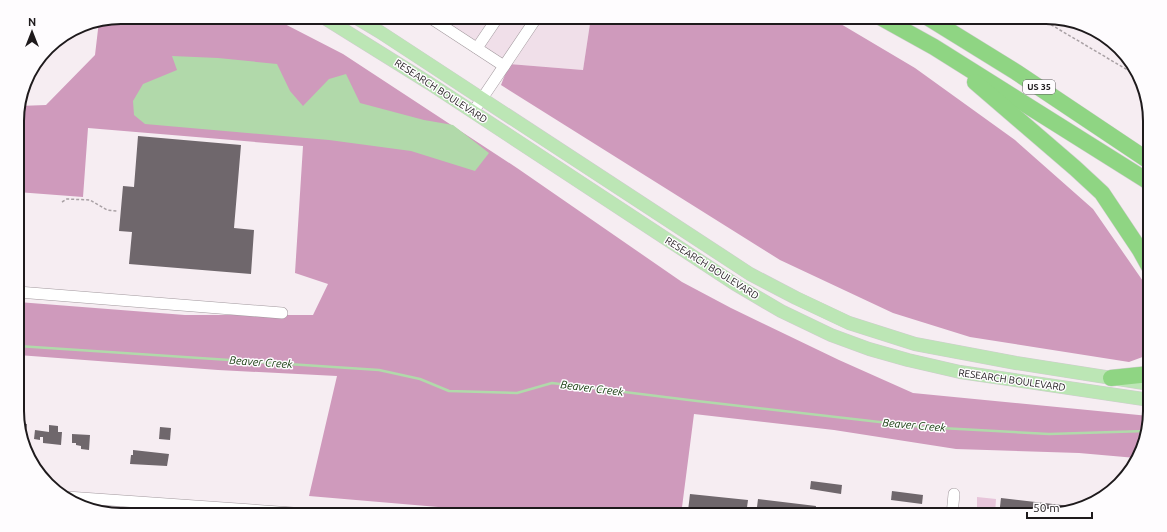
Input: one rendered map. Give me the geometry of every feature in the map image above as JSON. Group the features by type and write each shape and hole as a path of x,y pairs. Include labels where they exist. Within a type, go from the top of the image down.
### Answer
{"highway":[{"name":"US 35","path":"893,24 934,47 1143,178"},
{"name":"US 35","path":"938,24 1016,72 1143,156"},
{"path":"934,47 1075,168 1102,194 1143,255"},
{"path":"1111,378 1143,375"}],"main road":[{"name":"RESEARCH BOULEVARD","path":"334,24 430,83 735,284 781,311 831,335 869,349 960,372 1143,399"},
{"name":"RESEARCH BOULEVARD","path":"367,24 750,274 849,323 915,344 1016,363 1143,383"}],"street":[{"path":"440,24 504,66"},
{"path":"477,48 493,24"},
{"path":"473,112 532,24"},
{"path":"24,292 282,313"},
{"path":"953,508 954,494"},
{"path":"78,498 187,508"}],"path":[{"path":"1050,24 1129,71"},
{"path":"62,202 67,199 90,200 107,210 117,211"}],"shaded area":[{"path":"285,24 343,54 517,168 682,282 731,308 839,360 913,393 1143,415 1140,436 1136,448 1131,458 1079,453 956,449 834,430 694,414 682,508 450,508 309,496 337,376 218,370 24,355 24,302 185,315 313,315 328,284 295,273 303,146 88,128 83,197 24,193 24,114 25,106 46,105 95,55 98,27 108,25"},
{"path":"441,24 590,24 583,70 509,64"},
{"path":"590,24 841,24 915,68 1015,140 1093,209 1143,281 1143,357 1129,362 970,337 893,313 780,260 501,85 509,64 583,70"},
{"path":"172,56 218,58 277,64 290,91 303,106 329,79 346,74 360,103 424,120 453,125 489,153 475,171 411,151 329,140 145,124 134,115 133,101 143,84 177,70"},
{"path":"977,497 996,499 995,508 977,508"}],"building":[{"path":"138,136 241,145 234,228 254,230 251,274 129,264 132,232 119,231 123,186 134,187"},
{"path":"49,425 58,426 58,432 62,432 61,445 43,443 43,437 40,437 40,440 34,439 35,430 49,432"},
{"path":"160,427 171,428 170,440 159,439"},
{"path":"72,434 90,435 89,450 81,449 81,446 76,445 76,443 72,443"},
{"path":"133,450 169,454 167,466 130,464"},
{"path":"811,481 842,485 841,494 810,489"},
{"path":"892,491 923,495 922,504 891,500"},
{"path":"690,494 748,500 747,508 688,508"},
{"path":"1001,498 1067,506 1053,508 1000,508"},
{"path":"758,499 816,506 816,508 757,508"}],"waterway":[{"name":"Beaver Creek","path":"24,346 379,370 420,379 449,391 517,393 552,383 923,427 1049,434 1141,431"}]}
